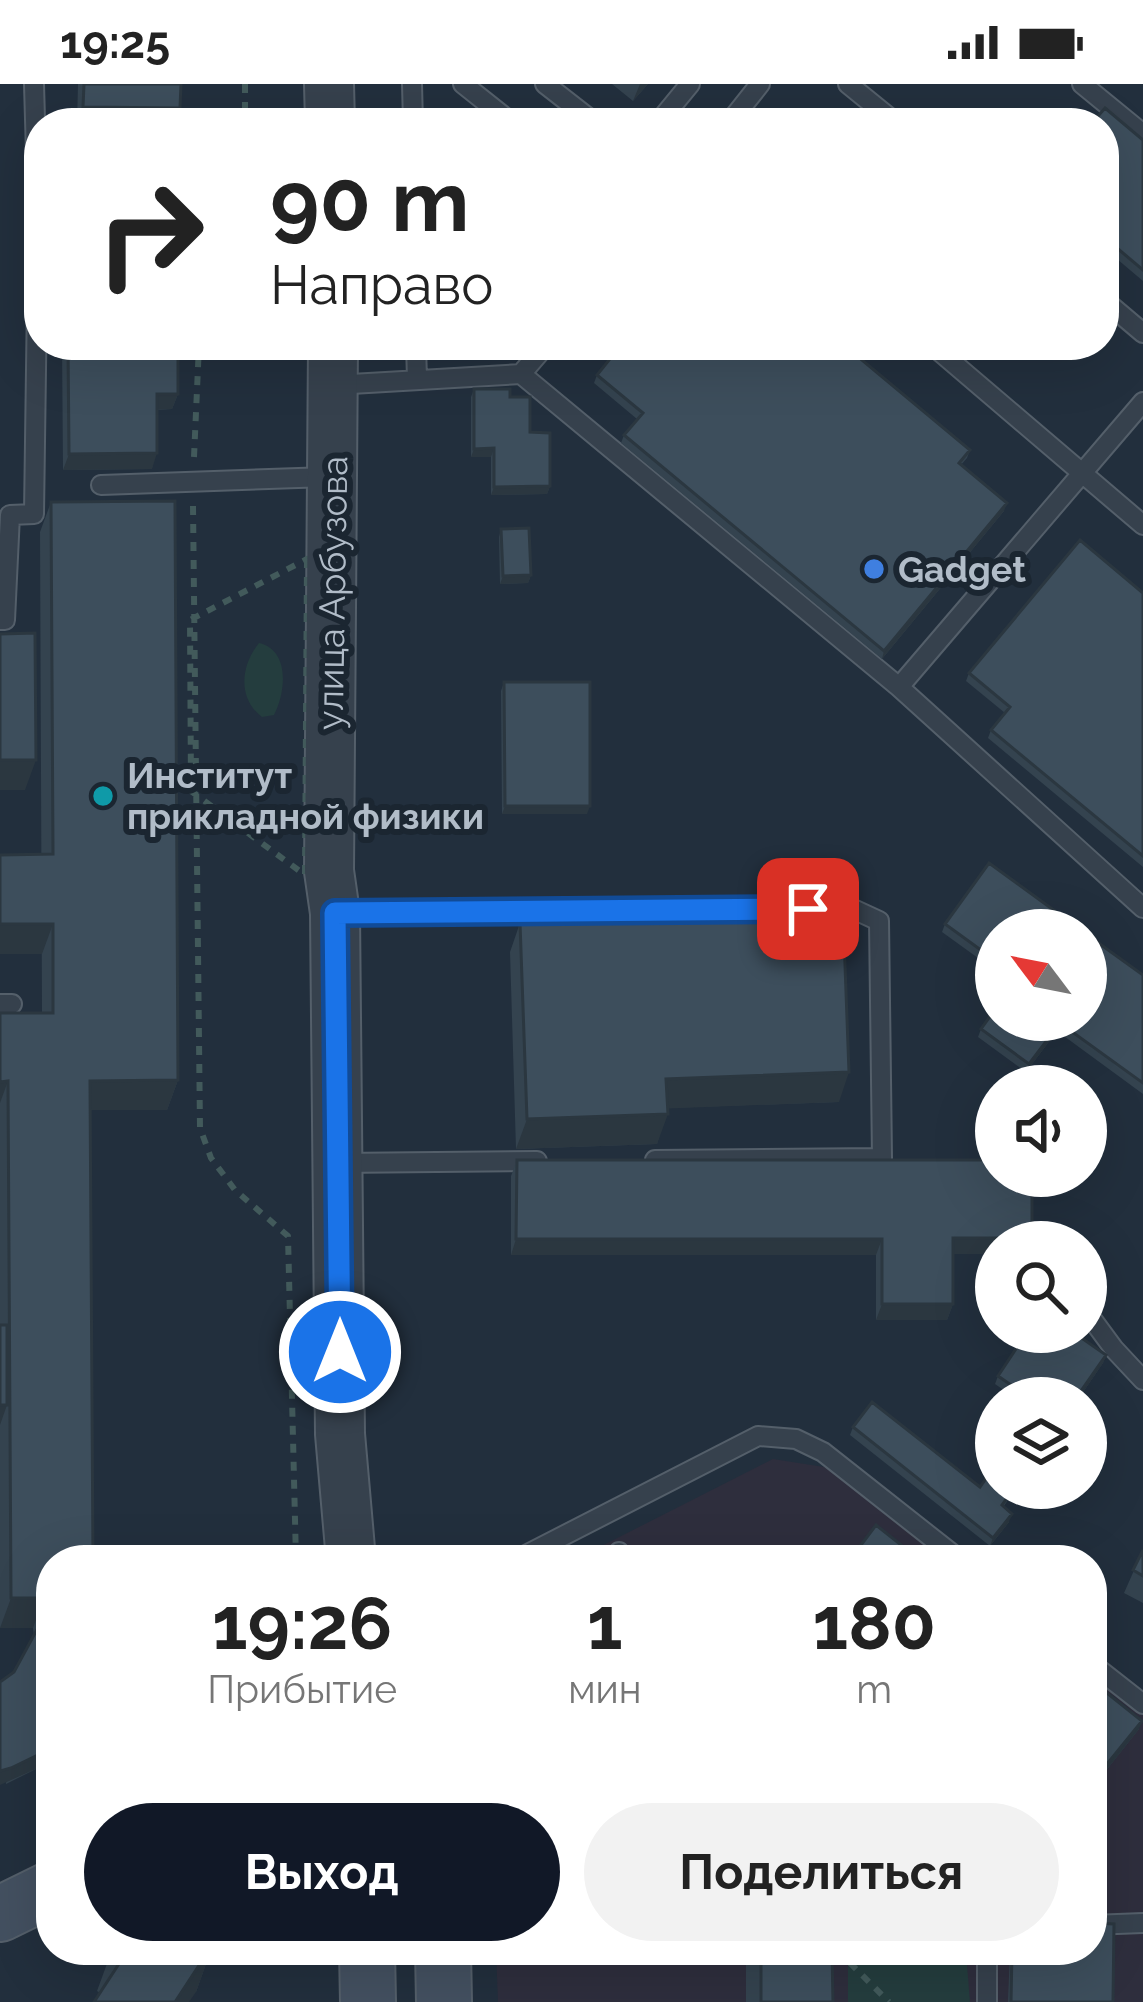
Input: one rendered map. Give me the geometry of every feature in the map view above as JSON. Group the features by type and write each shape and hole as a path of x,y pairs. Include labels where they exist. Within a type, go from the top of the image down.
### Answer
{"main road":[{"path":"0,1915 36,1897"},
{"path":"367,1965 368,2002"},
{"path":"443,1965 444,2002"}],"street":[{"name":"улица Арбузова","path":"334,365 329,871 335,913 340,1433 350,1545"}],"lane":[{"path":"463,84 493,108"},
{"path":"545,84 576,108"},
{"path":"670,108 690,84"},
{"path":"741,108 760,84"},
{"path":"848,84 878,108"},
{"path":"1082,84 1111,108"},
{"path":"1119,114 1143,134"},
{"path":"1119,313 1143,333"},
{"path":"0,620 5,620 10,515 34,514 36,360"},
{"path":"416,360 417,379"},
{"path":"521,374 533,360"},
{"path":"950,360 1143,525"},
{"path":"334,365 417,379 521,374 899,687 1143,908"},
{"path":"899,687 1143,402"},
{"path":"100,485 333,477"},
{"path":"335,913 853,909 879,921 882,1158 643,1160"},
{"path":"338,1163 547,1161"},
{"path":"1107,1340 1143,1380"},
{"path":"545,1545 758,1436 796,1438 823,1452 940,1544"},
{"path":"1107,1676 1143,1704"},
{"path":"1107,1924 1143,1923"},
{"path":"987,1965 987,2002"}],"path":[{"path":"198,360 193,481 200,1128 211,1158 236,1190 288,1235 296,1545"},
{"path":"307,559 304,875 191,791 190,620 307,559"},
{"path":"852,1965 889,2002"}],"shaded area":[{"path":"773,1459 856,1472 947,1545 604,1545"},
{"path":"1107,1673 1143,1702 1143,2002 498,2002 497,1965 1107,1965"}],"green space":[{"path":"259,643 276,654 283,673 274,715 262,717 249,701 244,682"},
{"path":"848,1965 967,1965 970,2002 848,2002"}],"building":[{"path":"84,84 181,84 180,108 83,107"},
{"path":"1119,120 1143,140 1143,270 1119,250"},
{"path":"68,360 178,360 178,394 157,394 157,453 69,454"},
{"path":"609,360 862,360 970,450 959,463 1007,503 884,651 624,435 643,413 597,375"},
{"path":"474,389 510,389 510,397 530,397 530,432 550,433 550,486 494,487 494,448 474,449"},
{"path":"175,501 178,1080 90,1081 93,1545 36,1545 36,1598 11,1598 8,1081 0,1082 0,1013 53,1013 53,924 0,924 0,855 53,854 51,502"},
{"path":"529,528 531,575 503,576 501,529"},
{"path":"1080,540 1143,593 1143,856 991,730 1010,707 969,673"},
{"path":"35,633 36,760 0,760 0,634"},
{"path":"504,682 590,682 590,806 505,806"},
{"path":"989,863 1052,909 975,909 975,946 945,924"},
{"path":"843,911 849,1072 666,1079 668,1114 527,1119 520,923"},
{"path":"1107,949 1143,975 1143,1083 1085,1041 1107,1041"},
{"path":"997,1041 1046,1041 1029,1064"},
{"path":"517,1160 975,1160 975,1197 1032,1197 1032,1221 975,1221 975,1238 953,1238 953,1304 882,1304 882,1239 516,1239"},
{"path":"0,1325 7,1325 7,1405 0,1405"},
{"path":"1013,1353 1106,1355 1091,1377 998,1376"},
{"path":"872,1402 975,1483 975,1509 1006,1509 1012,1514 993,1538 853,1427"},
{"path":"876,1525 901,1545 861,1545"},
{"path":"1143,1550 1143,1576 1133,1570"},
{"path":"36,1631 36,1756 0,1771 0,1682 14,1672"},
{"path":"1107,1693 1142,1721 1107,1764"},
{"path":"1107,1924 1114,1924 1113,2002 1011,2002 1012,1965 1107,1965"},
{"path":"118,1965 199,1965 175,2002 94,2002"},
{"path":"761,1965 832,1965 833,2002 761,2002"}],"place":[{"name":"Gadget","path":"874,569"},
{"name":"Институт прикладной физики","path":"103,796"}],"route":[{"path":"340,1352 335,913 808,909"}]}
